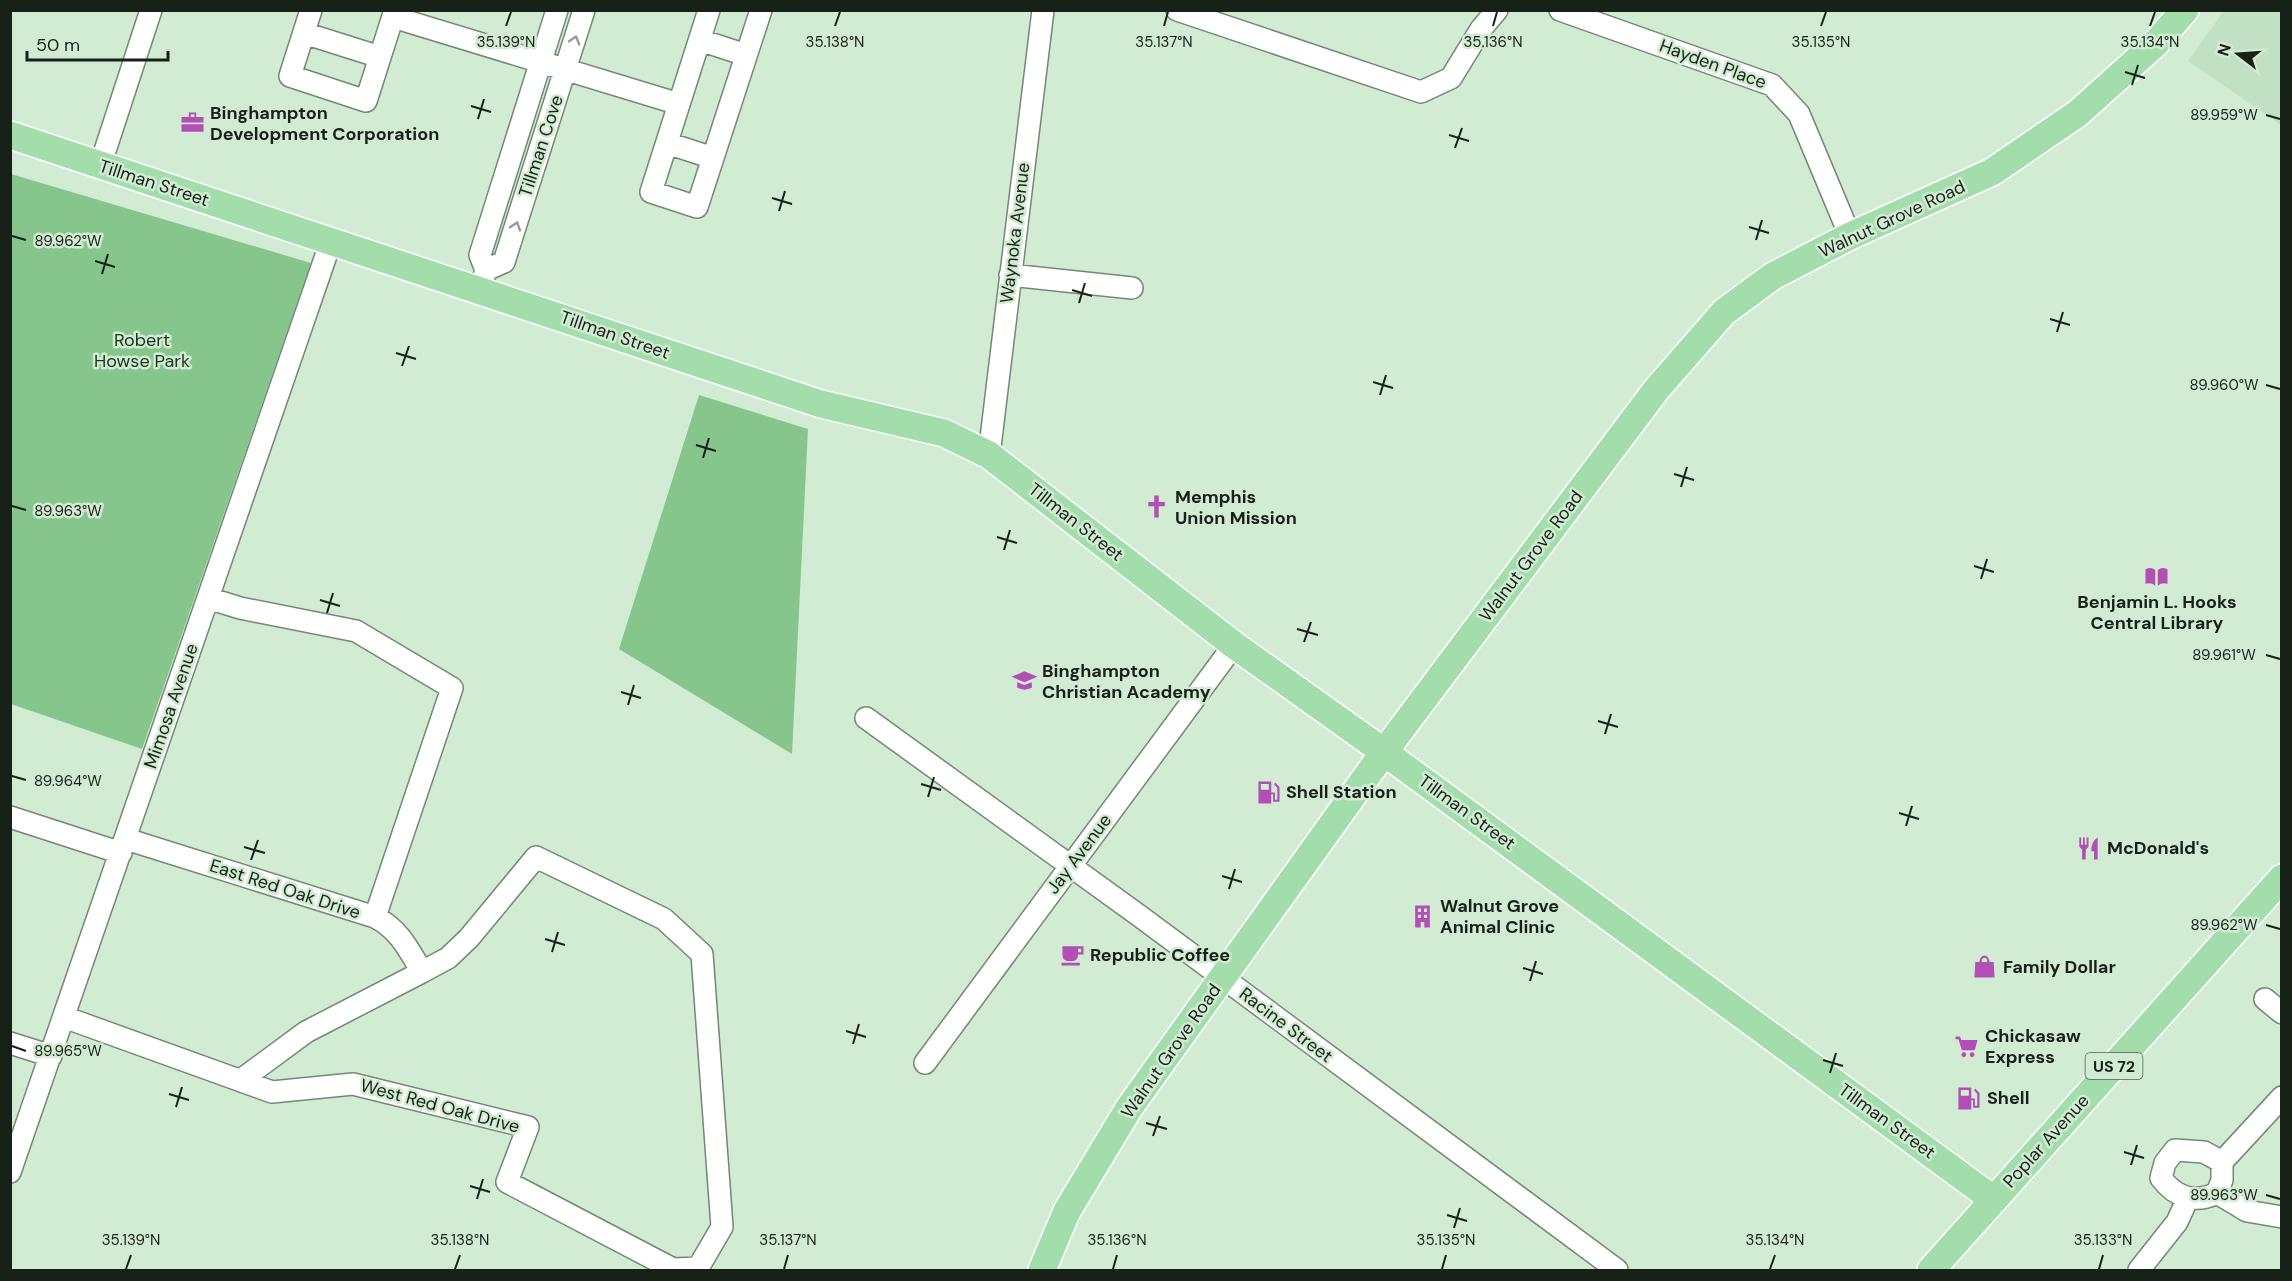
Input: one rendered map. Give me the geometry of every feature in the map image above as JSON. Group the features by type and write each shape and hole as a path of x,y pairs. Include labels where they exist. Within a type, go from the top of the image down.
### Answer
{"main road":[{"name":"Walnut Grove Road","path":"1042,1270 1067,1211 1129,1108 1222,977 1384,752 1656,390 1724,312 1773,276 1850,236 1992,172 2078,114 2155,44 2185,10"},
{"name":"Tillman Street","path":"10,135 331,241 483,280 821,404 944,433 989,455 1234,645 1384,752 1994,1200"},
{"name":"Poplar Avenue","path":"1931,1270 2282,878"}],"street":[{"path":"100,166 151,10"},
{"path":"312,10 290,76 366,101 394,14 540,64 679,105"},
{"name":"Tillman Cove","path":"483,280 480,255 557,10"},
{"name":"Tillman Cove","path":"483,280 504,262 584,10"},
{"path":"709,10 651,192 698,207 761,10"},
{"name":"Waynoka Avenue","path":"989,455 1043,10"},
{"path":"1177,10 1421,92 1451,78 1481,29 1497,10"},
{"name":"Hayden Place","path":"1560,10 1772,85 1799,114 1850,236"},
{"path":"304,33 380,57"},
{"path":"700,40 746,55"},
{"path":"521,123 546,131"},
{"path":"667,143 713,158"},
{"name":"Mimosa Avenue","path":"10,1172 331,241"},
{"path":"1010,274 1132,288"},
{"path":"208,598 240,608 356,631 452,688 375,917"},
{"name":"Jay Avenue","path":"925,1063 1234,645"},
{"name":"Racine Street","path":"866,718 1222,977 1617,1270"},
{"name":"East Red Oak Drive","path":"10,817 123,846 375,917 388,924 400,935 422,972"},
{"name":"West Red Oak Drive","path":"64,1017 272,1092 353,1084 528,1127 507,1182 673,1269 698,1268 722,1227 702,954 664,919 536,857 469,938 448,958 422,972"},
{"path":"241,1080 306,1032 422,972"},
{"path":"2265,999 2282,1014"},
{"path":"10,1043 51,1056"},
{"path":"2222,1162 2204,1152 2175,1150 2165,1163 2161,1178 2170,1190 2188,1198 2204,1199 2217,1193 2222,1180 2222,1162 2282,1097"},
{"path":"2217,1193 2247,1211 2282,1217"},
{"path":"2139,1270 2177,1222 2188,1198"}],"shaded area":[{"path":"2224,11 2281,11 2281,125 2188,61"}],"green space":[{"name":"Robert Howse Park","path":"11,174 311,263 142,749 11,704"},
{"path":"699,395 808,429 792,754 619,649"}],"place":[{"name":"Binghampton Development Corporation","path":"192,123"},
{"name":"Memphis Union Mission","path":"1157,507"},
{"name":"Benjamin L. Hooks Central Library","path":"2157,576"},
{"name":"Binghampton Christian Academy","path":"1024,681"},
{"name":"Shell Station","path":"1268,792"},
{"name":"McDonald's","path":"2089,848"},
{"name":"Walnut Grove Animal Clinic","path":"1422,916"},
{"name":"Republic Coffee","path":"1072,955"},
{"name":"Family Dollar","path":"1985,967"},
{"name":"Chickasaw Express","path":"1967,1046"},
{"name":"Shell","path":"1969,1098"}]}
